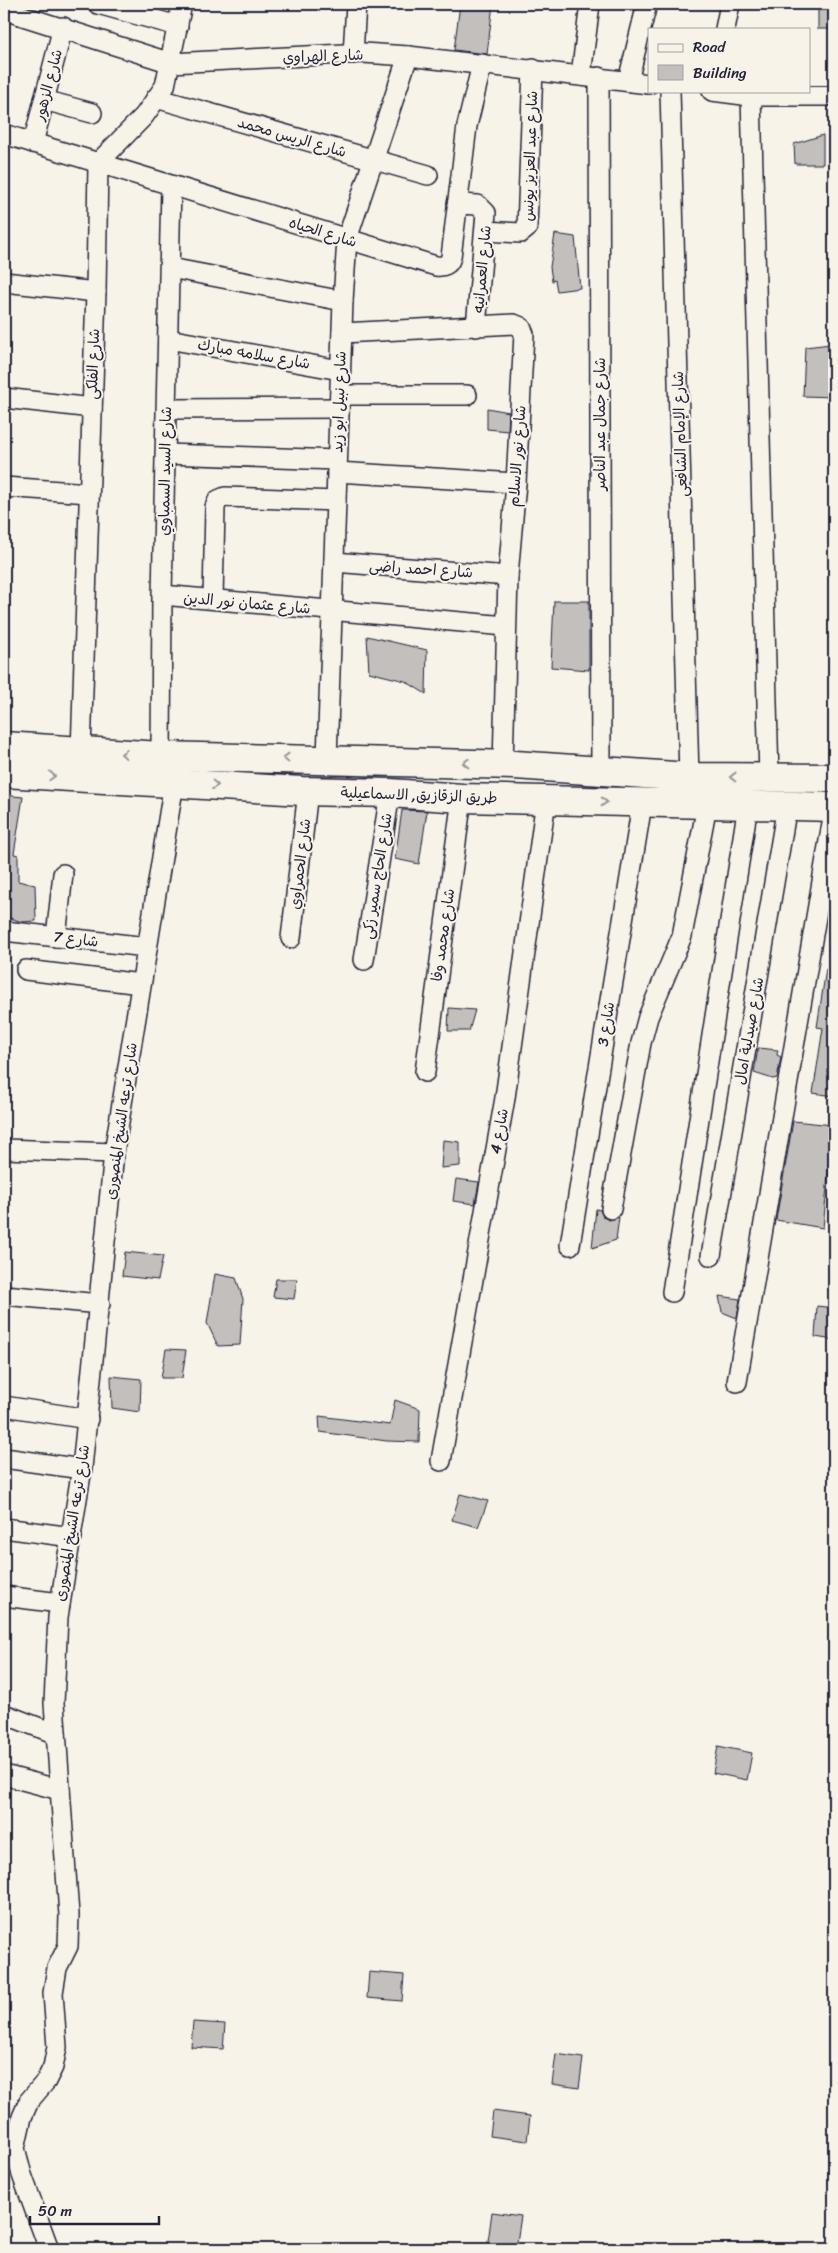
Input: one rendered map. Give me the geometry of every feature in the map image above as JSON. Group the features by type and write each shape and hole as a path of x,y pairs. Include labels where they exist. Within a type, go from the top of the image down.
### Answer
{"highway":[{"path":"4,746 161,756 327,758 509,764 689,777 834,778"},
{"path":"509,764 512,799"},
{"path":"574,801 590,769"},
{"name":"طريق الزقازيق, الاسماعيلية","path":"4,774 462,798 642,804 787,806 834,809"}],"street":[{"path":"98,4 178,26"},
{"path":"98,163 144,116 165,86 182,4"},
{"path":"353,54 356,4"},
{"name":"شارع جمال عبد الناصر","path":"590,4 590,769"},
{"path":"628,81 646,4"},
{"path":"725,28 730,4"},
{"name":"شارع الهراوي","path":"4,10 171,62 353,54 408,56 648,84"},
{"name":"شارع الزهور","path":"33,143 63,27"},
{"name":"شارع نبيل ابو زيد","path":"327,758 340,370 347,239 408,56"},
{"name":"شارع الحياه","path":"4,134 436,266 442,266 448,263 451,257 467,126 482,64"},
{"name":"شارع عبد العزيز يونس","path":"485,231 521,233 527,228 533,69"},
{"name":"شارع الإمام الشافعى","path":"670,92 689,777"},
{"path":"721,92 751,96 834,96"},
{"path":"751,96 769,778"},
{"name":"شارع الريس محمد","path":"156,98 428,175"},
{"path":"44,100 92,113"},
{"name":"شارع الفلكى","path":"81,752 96,292 98,163"},
{"name":"شارع السيد السمباوي","path":"161,756 162,595 171,186"},
{"name":"شارع العمرانيه","path":"457,204 478,205 484,210 486,217 476,327"},
{"path":"170,268 343,301"},
{"path":"4,282 96,292"},
{"name":"شارع نور الاسلام","path":"342,333 514,324 520,327 524,334 506,626 509,764"},
{"name":"شارع سلامه مبارك","path":"168,339 340,370"},
{"path":"167,409 467,395"},
{"path":"4,398 92,408"},
{"path":"166,454 337,466 516,483"},
{"path":"4,488 88,493"},
{"path":"212,599 215,507 218,500 225,497 336,501"},
{"name":"شارع احمد راضى","path":"334,562 508,576"},
{"name":"شارع عثمان نور الدين","path":"162,595 506,626"},
{"name":"شارع ترعه الشيخ المنصورى","path":"49,2249 22,2175 15,2148 22,2117 53,2067 57,2047 53,1993 57,1968 68,1946 69,1915 54,1703 60,1603 72,1537 88,1419 114,1152 174,783"},
{"name":"شارع الحمراوي","path":"291,938 308,791"},
{"name":"شارع الحاج سمير زكى","path":"364,960 390,793"},
{"name":"شارع محمد وفا","path":"425,1072 462,798"},
{"name":"شارع 4","path":"442,1461 505,1098 546,800"},
{"name":"شارع 3","path":"570,1245 642,804"},
{"path":"611,1209 641,1043 648,1017 682,936 708,805"},
{"path":"672,1292 748,805"},
{"name":"شارع صيدلية امال","path":"711,1256 787,806"},
{"path":"737,1382 834,809"},
{"path":"56,936 63,874"},
{"name":"شارع 7","path":"4,931 147,947"},
{"path":"26,970 141,984"},
{"path":"4,1149 114,1152"},
{"path":"4,1295 100,1304"},
{"path":"4,1406 88,1419"},
{"path":"4,1458 82,1469"},
{"path":"4,1528 72,1537"},
{"path":"4,1596 60,1603"},
{"path":"4,1714 56,1734"},
{"path":"5,1778 60,1790"}],"building":[{"path":"460,4 493,4 487,54 454,50"},
{"path":"818,4 834,4 834,29 818,29"},
{"path":"823,135 823,164 795,164 794,144"},
{"path":"555,234 575,237 580,288 557,291 555,280 552,281 550,267"},
{"path":"831,344 833,397 803,396 805,347"},
{"path":"487,408 509,412 508,431 487,429"},
{"path":"554,601 589,601 589,670 551,667"},
{"path":"367,636 427,650 426,694 405,681 369,672"},
{"path":"4,795 23,797 14,854 18,855 18,881 35,885 36,921 22,922 4,916"},
{"path":"402,810 427,811 419,864 395,859"},
{"path":"826,969 834,969 834,1096 813,1093 823,1028 817,1027"},
{"path":"449,1008 475,1010 469,1031 448,1031"},
{"path":"758,1048 778,1050 777,1055 781,1057 777,1078 773,1079 754,1073"},
{"path":"793,1121 833,1125 823,1228 776,1220"},
{"path":"443,1140 460,1142 460,1166 441,1168"},
{"path":"456,1179 479,1182 475,1204 453,1201"},
{"path":"596,1209 600,1210 603,1217 609,1220 619,1217 616,1240 592,1248"},
{"path":"125,1252 163,1256 158,1280 122,1276"},
{"path":"215,1274 236,1278 243,1299 240,1345 218,1346 207,1323"},
{"path":"276,1279 297,1279 294,1299 273,1297"},
{"path":"719,1296 740,1299 737,1318 722,1312"},
{"path":"817,1306 834,1308 834,1340 815,1337"},
{"path":"166,1349 186,1350 182,1378 161,1378"},
{"path":"111,1376 141,1379 140,1412 112,1408"},
{"path":"395,1400 420,1409 419,1442 387,1441 320,1432 319,1416 390,1425"},
{"path":"460,1494 488,1501 478,1527 452,1520"},
{"path":"718,1746 752,1753 747,1780 713,1773"},
{"path":"369,1972 404,1975 402,2001 367,1998"},
{"path":"193,2022 225,2024 223,2049 191,2047"},
{"path":"556,2054 583,2058 579,2088 552,2084"},
{"path":"493,2111 530,2116 527,2141 490,2136"},
{"path":"492,2212 521,2216 516,2249 487,2249"}]}
